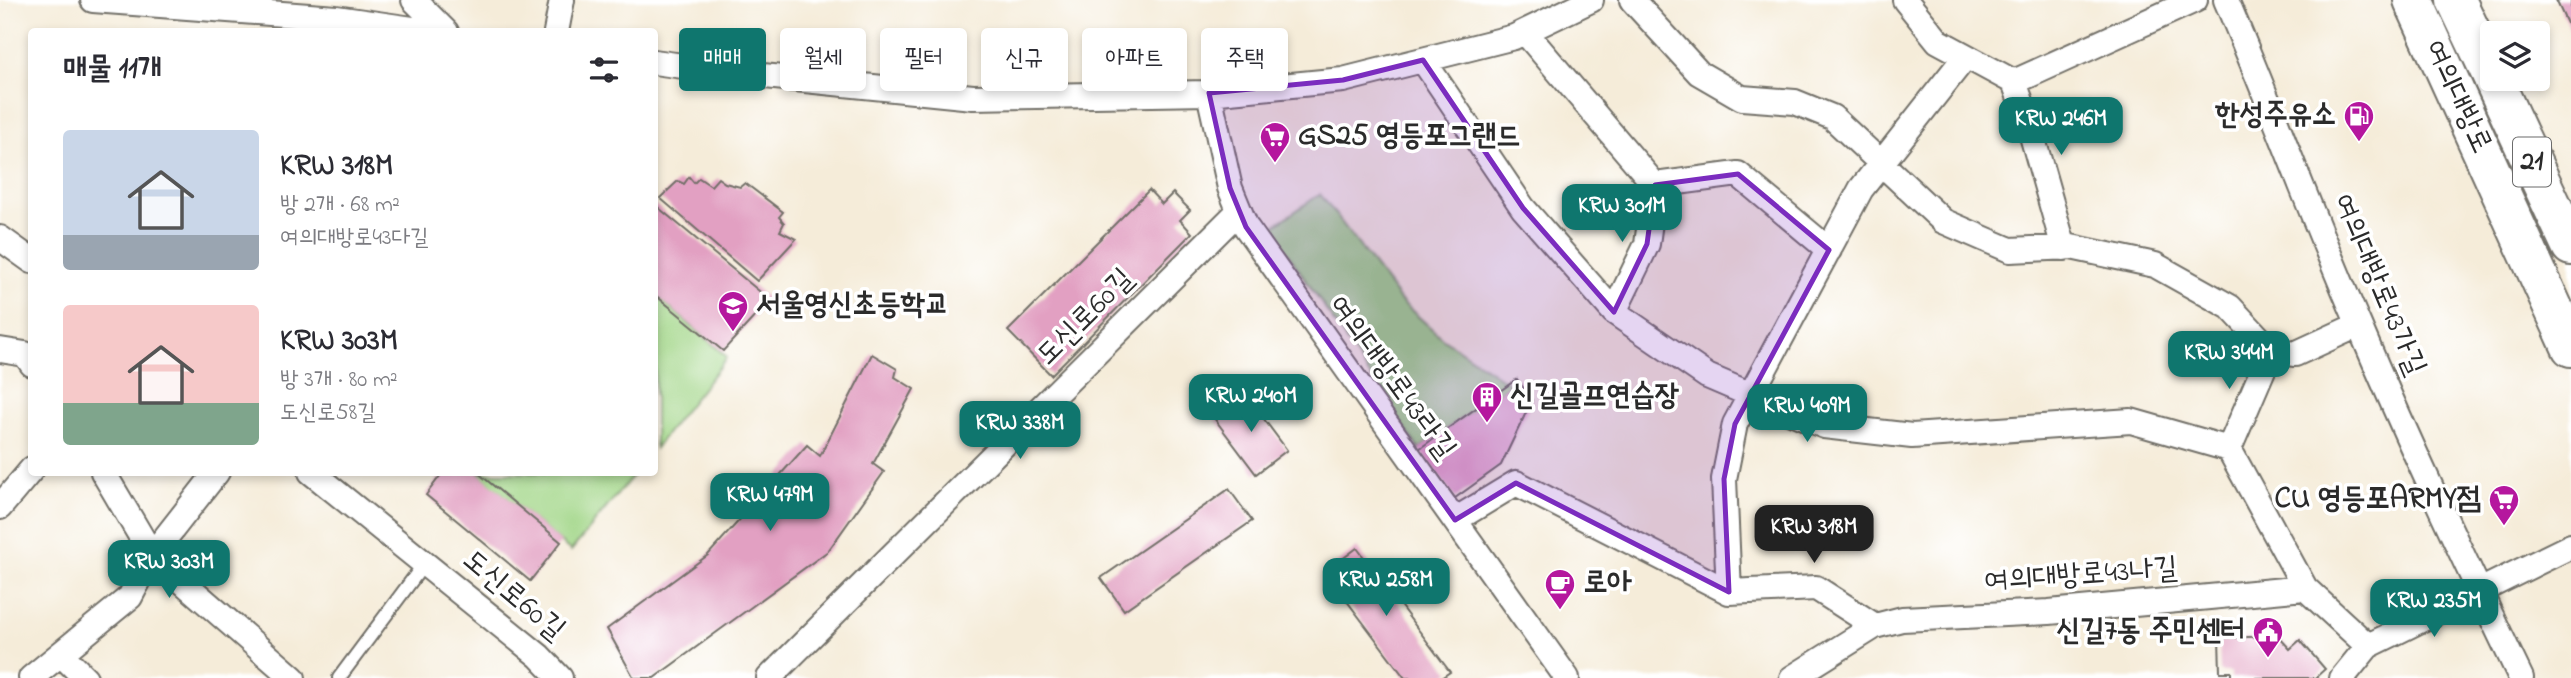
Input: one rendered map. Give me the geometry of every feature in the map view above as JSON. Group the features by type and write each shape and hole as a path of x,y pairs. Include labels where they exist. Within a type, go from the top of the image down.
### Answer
{"main road":[{"name":"여의대방로","path":"2413,0 2571,347"},
{"name":"여의대방로","path":"2456,0 2480,51"},
{"name":"여의대방로","path":"2499,91 2571,246"}],"street":[{"path":"93,0 269,22 337,18 406,28"},
{"path":"414,0 442,28"},
{"path":"557,28 562,0"},
{"path":"658,63 734,73 973,97 1209,93 1343,80 1514,37 1591,0"},
{"path":"1632,0 1699,73 1742,98 1795,102 1832,117 1943,221 2010,250 2064,247 2155,265 2230,307 2271,351 2295,354 2358,325"},
{"path":"1905,0 1938,41 2014,82 2064,247"},
{"path":"2014,82 2195,0"},
{"name":"여의대방로43가길","path":"2226,0 2262,83 2358,325 2521,678"},
{"path":"1525,32 1655,184 1647,244 1614,312"},
{"path":"1729,592 1724,479 1735,424 1861,189 1966,56"},
{"path":"1423,60 1523,208 1614,312 1707,376 1824,426 1912,436 2131,421 2229,449 2305,589 2368,646"},
{"name":"여의대방로43라길","path":"1209,93 1230,188 1246,228 1567,678"},
{"path":"1655,184 1738,174 1829,250"},
{"name":"도신로60길","path":"769,678 1239,211"},
{"path":"0,238 28,258"},
{"path":"0,350 25,354 28,358"},
{"path":"2229,449 2271,351"},
{"path":"0,507 28,474"},
{"path":"105,476 152,555 293,678"},
{"path":"31,678 130,597 152,555 215,476"},
{"name":"도신로60길","path":"316,476 539,656 560,678"},
{"path":"1455,520 1516,484 1729,592 1816,587 1875,626"},
{"path":"2342,678 2368,646 2571,545"},
{"name":"여의대방로43나길","path":"1792,678 1875,626 1902,619 2049,612 2305,589"},
{"path":"61,654 85,678"}],"lane":[{"name":"도신로60길","path":"339,678 425,564"}],"highlighted area":[{"path":"1423,60 1523,208 1614,312 1647,244 1655,185 1738,174 1829,250 1735,424 1724,479 1729,592 1516,483 1455,520 1246,227 1230,188 1209,93 1343,80"}],"green space":[{"path":"1320,194 1401,301 1442,338 1510,384 1419,449 1271,228"},
{"path":"658,297 727,357 658,444"},
{"path":"481,476 633,476 571,551"}],"building":[{"path":"2556,0 2571,0 2571,32"},
{"path":"689,177 694,183 699,178 711,186 718,178 740,187 745,183 783,212 779,217 784,223 780,231 796,239 757,281 660,198 678,181 684,184"},
{"path":"1149,190 1162,204 1173,193 1190,210 1180,220 1192,233 1051,375 1008,331"},
{"path":"658,207 770,300 723,351 658,297"},
{"path":"872,354 897,369 895,377 914,389 873,464 884,472 828,551 654,678 634,678 607,629 708,555 807,445 820,456"},
{"name":"신길골프연습장","path":"1517,379 1532,400 1501,465 1455,498 1419,449"},
{"path":"1246,395 1287,450 1256,474 1214,418"},
{"path":"440,476 482,476 561,542 530,581 426,495"},
{"path":"1229,489 1252,521 1124,610 1101,578"},
{"path":"1357,548 1450,672 1441,678 1405,678 1325,572"},
{"name":"신길7동 주민센터","path":"2278,636 2290,649 2300,640 2325,669 2315,678 2231,678 2231,672 2220,672 2219,638"}],"place":[{"name":"한성주유소","path":"2359,143"},
{"name":"GS25 영등포그랜드","path":"1275,164"},
{"name":"서울영신초등학교","path":"733,333"},
{"name":"신길골프연습장","path":"1487,424"},
{"name":"CU 영등포ARMY점","path":"2504,527"},
{"name":"로아","path":"1560,611"},
{"name":"신길7동 주민센터","path":"2268,659"}]}
